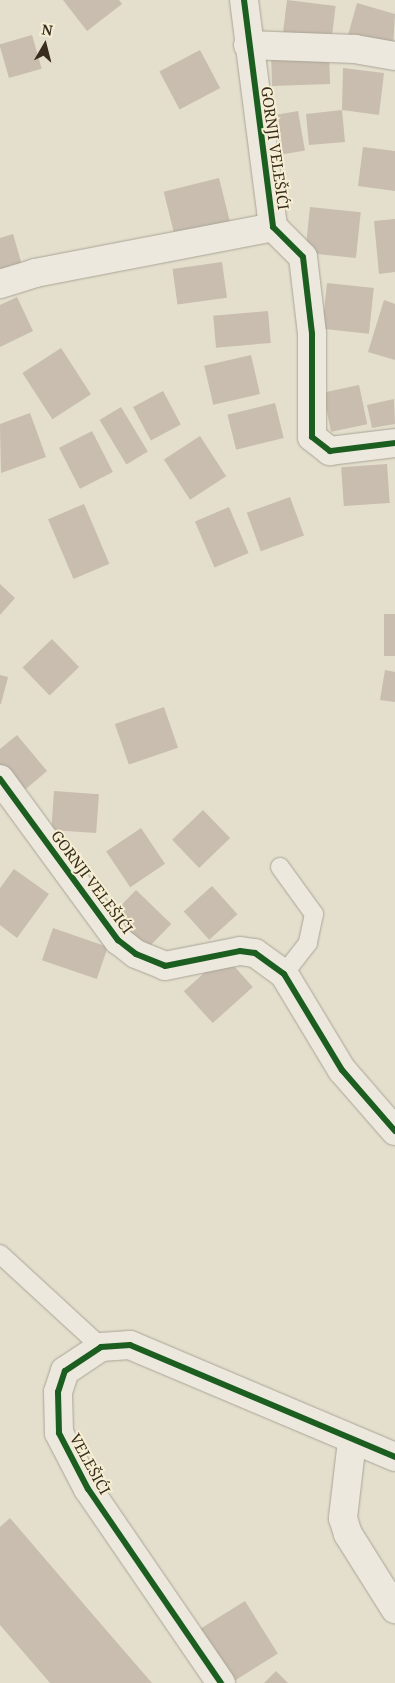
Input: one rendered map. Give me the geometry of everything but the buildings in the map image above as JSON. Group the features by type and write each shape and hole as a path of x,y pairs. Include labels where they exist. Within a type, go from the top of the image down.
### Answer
{"street":[{"name":"GORNJI VELEŠIĆI","path":"244,0 248,45 273,227 303,257 312,334 312,437 330,452 395,443"},
{"path":"248,45 355,49 395,56"},
{"name":"GORNJI VELEŠIĆI","path":"0,284 35,273 273,227"},
{"name":"GORNJI VELEŠIĆI","path":"0,779 118,940 136,954 164,966 240,951 255,953 284,974 342,1070 395,1131"},
{"path":"101,1347 130,1345 395,1457"},
{"name":"VELEŠIĆI","path":"101,1347 66,1371 58,1392 59,1432 88,1489 221,1683"},
{"path":"352,1440 343,1518 348,1534 395,1608"}],"lane":[{"path":"280,867 314,914 308,943 284,974"},
{"path":"0,1254 101,1347"}],"cycle path":[{"path":"244,0 273,227 303,257 312,334 312,437 330,451 395,443"},
{"path":"0,779 118,940 136,954 165,966 240,951 255,953 284,974 342,1070 395,1131"},
{"path":"221,1683 88,1489 59,1433 58,1392 65,1371 101,1347 130,1345 395,1457"}]}
